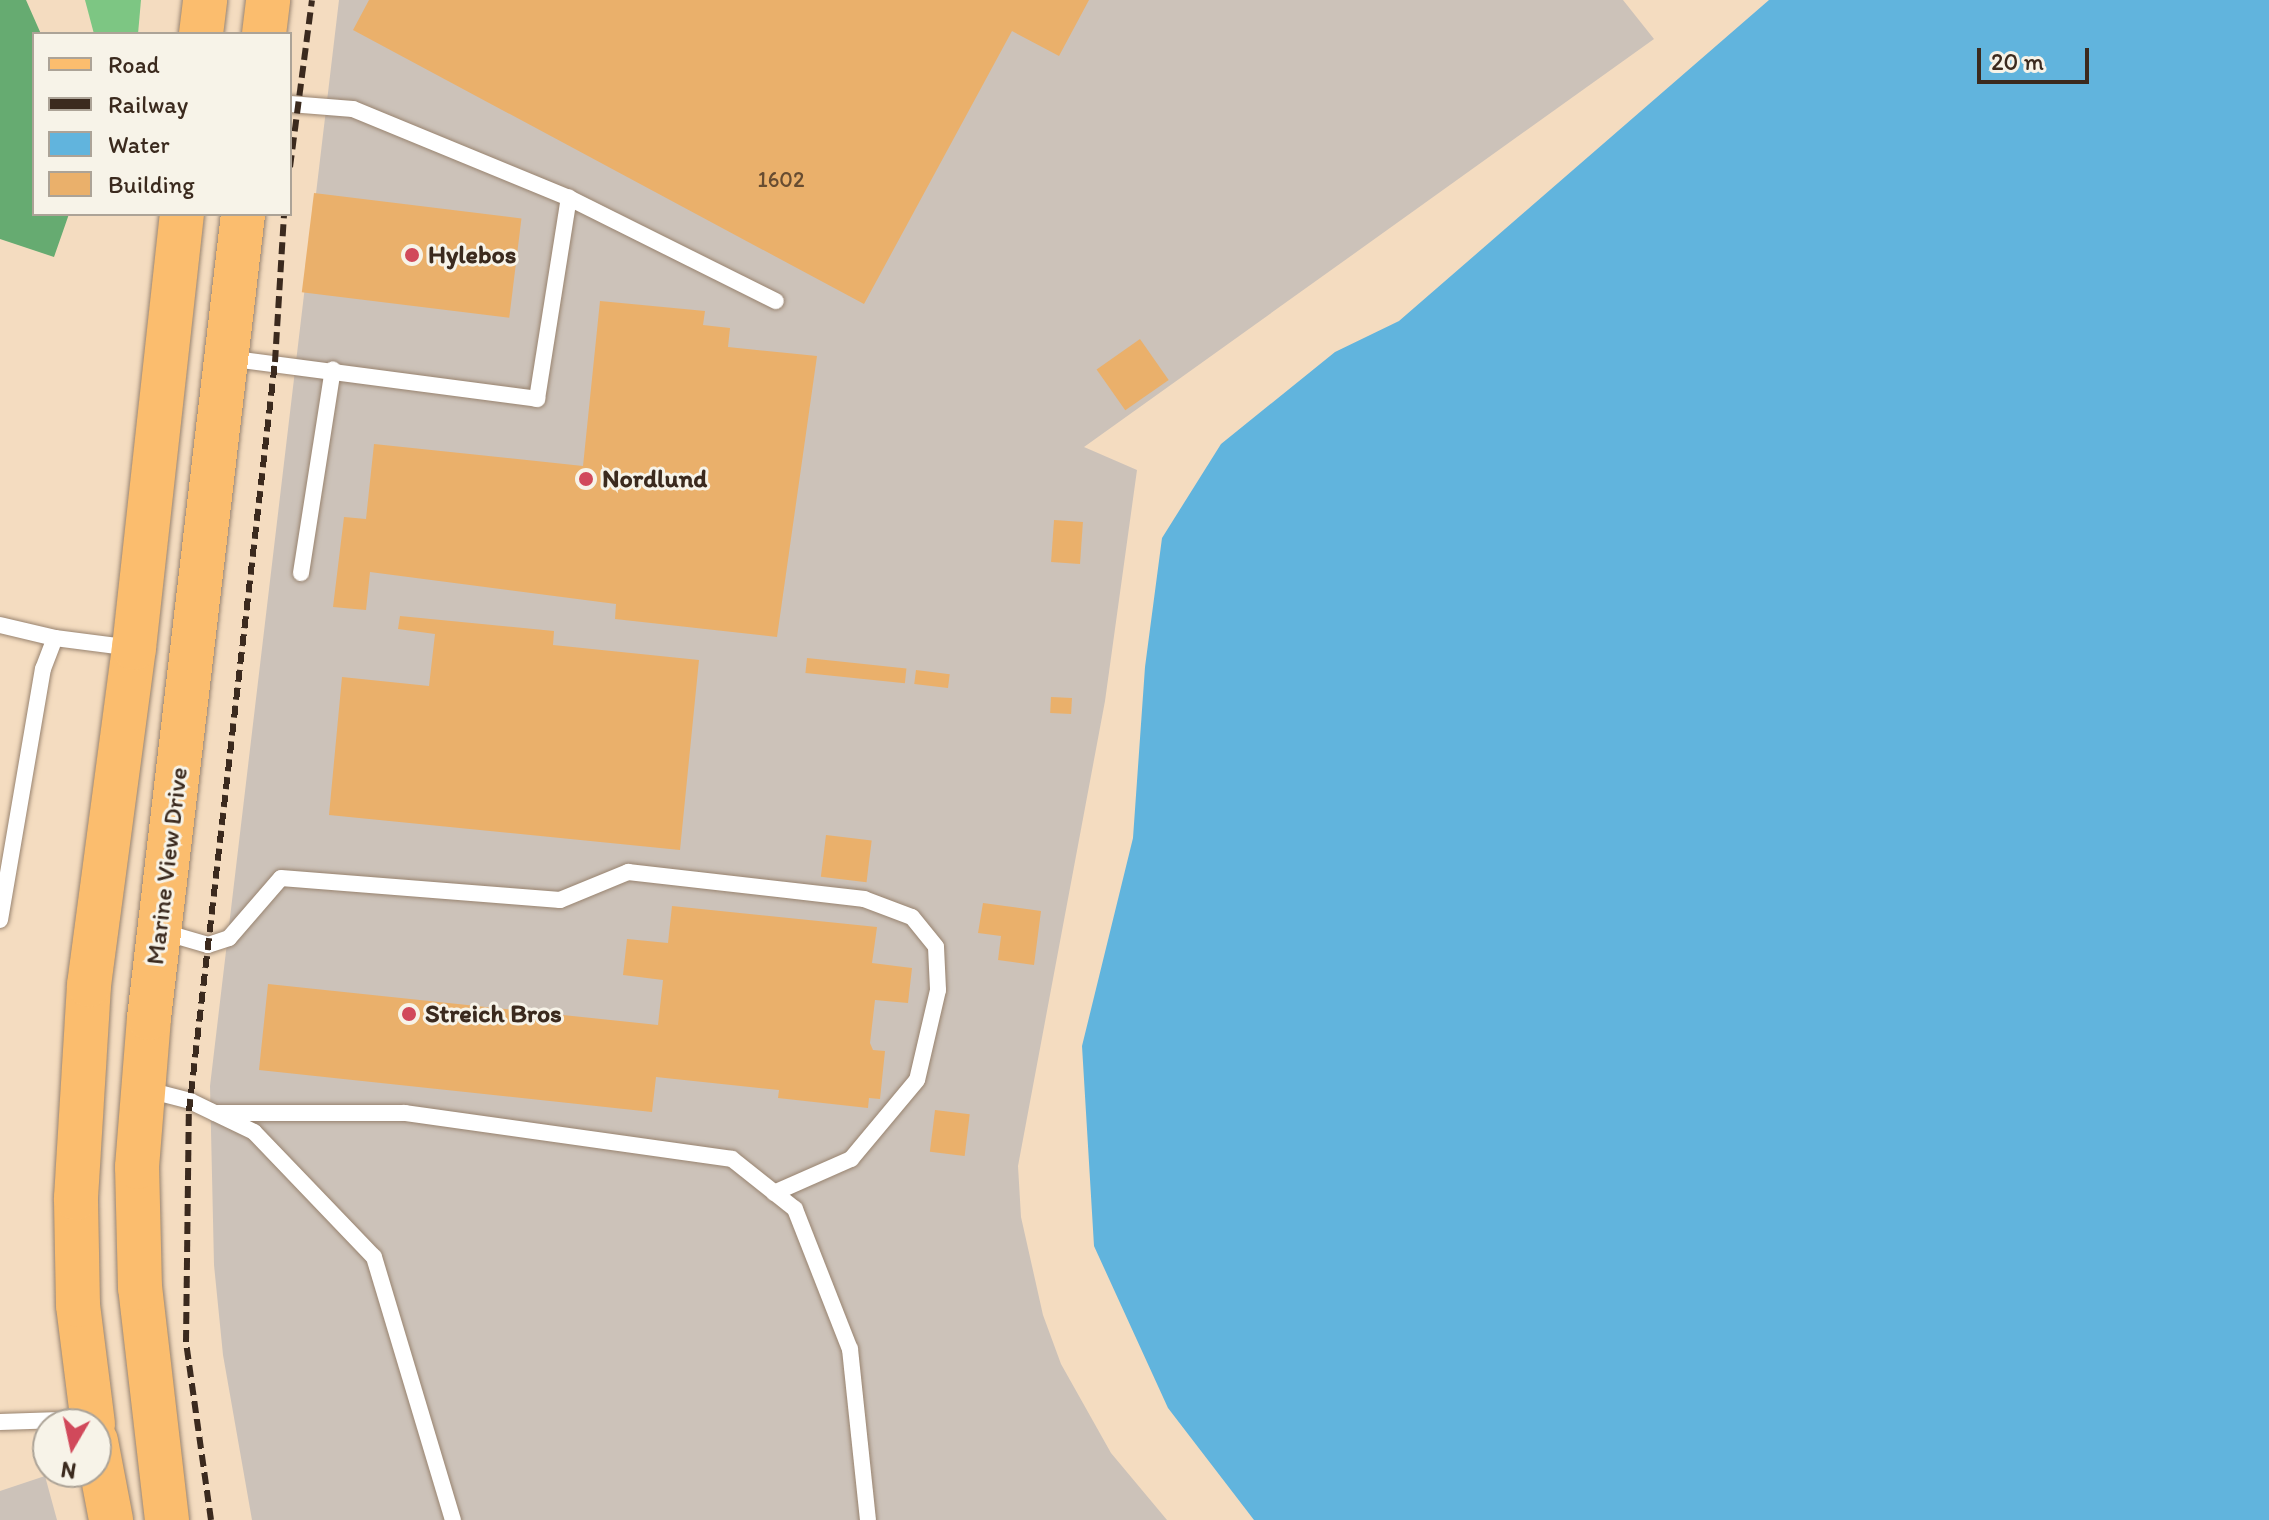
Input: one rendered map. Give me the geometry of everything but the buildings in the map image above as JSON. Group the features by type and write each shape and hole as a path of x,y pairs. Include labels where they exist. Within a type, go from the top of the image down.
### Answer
{"main road":[{"path":"201,32 205,0"},
{"path":"264,32 268,0"},
{"path":"91,1408 78,1305 76,1198 89,985 134,648 182,216"},
{"name":"Marine View Drive","path":"167,1520 140,1288 137,1167 159,930 243,216"},
{"path":"105,1488 111,1520"}],"lane":[{"path":"292,104 353,109 569,198 776,301"},
{"path":"225,357 333,369 537,399 569,198"},
{"path":"301,573 333,369"},
{"path":"0,625 55,638 134,648"},
{"path":"1,914 43,669 55,638"},
{"path":"159,930 208,945 229,938 281,878 560,900 628,872 864,899 912,917 936,947 938,990 917,1080 851,1159 774,1193"},
{"path":"142,1088 215,1113 254,1132 374,1257 453,1520"},
{"path":"215,1113 405,1113 732,1159 795,1209 850,1349 868,1520"},
{"path":"0,1422 32,1424"}],"shaded area":[{"path":"339,0 1623,0 1654,39 1084,447 1137,470 1105,701 1018,1166 1021,1217 1043,1315 1061,1364 1111,1453 1167,1520 252,1520 223,1355 214,1265 210,1086"},
{"path":"32,1480 32,1488 48,1488 57,1520 0,1520 0,1491"}],"green space":[{"path":"0,0 26,0 40,32 32,32 32,216 68,216 54,257 0,239"},
{"path":"85,0 141,0 138,32 93,32"}],"water":[{"path":"1769,0 2269,0 2269,1520 1254,1520 1168,1408 1094,1246 1082,1046 1133,838 1145,667 1162,538 1221,444 1335,352 1399,321"}],"railway":[{"path":"292,152 312,0"},
{"path":"211,1520 186,1342 189,1111 275,362 284,216"}],"place":[{"name":"Hylebos","path":"412,255"},
{"name":"Nordlund","path":"586,479"},
{"name":"Streich Bros","path":"409,1014"}]}
